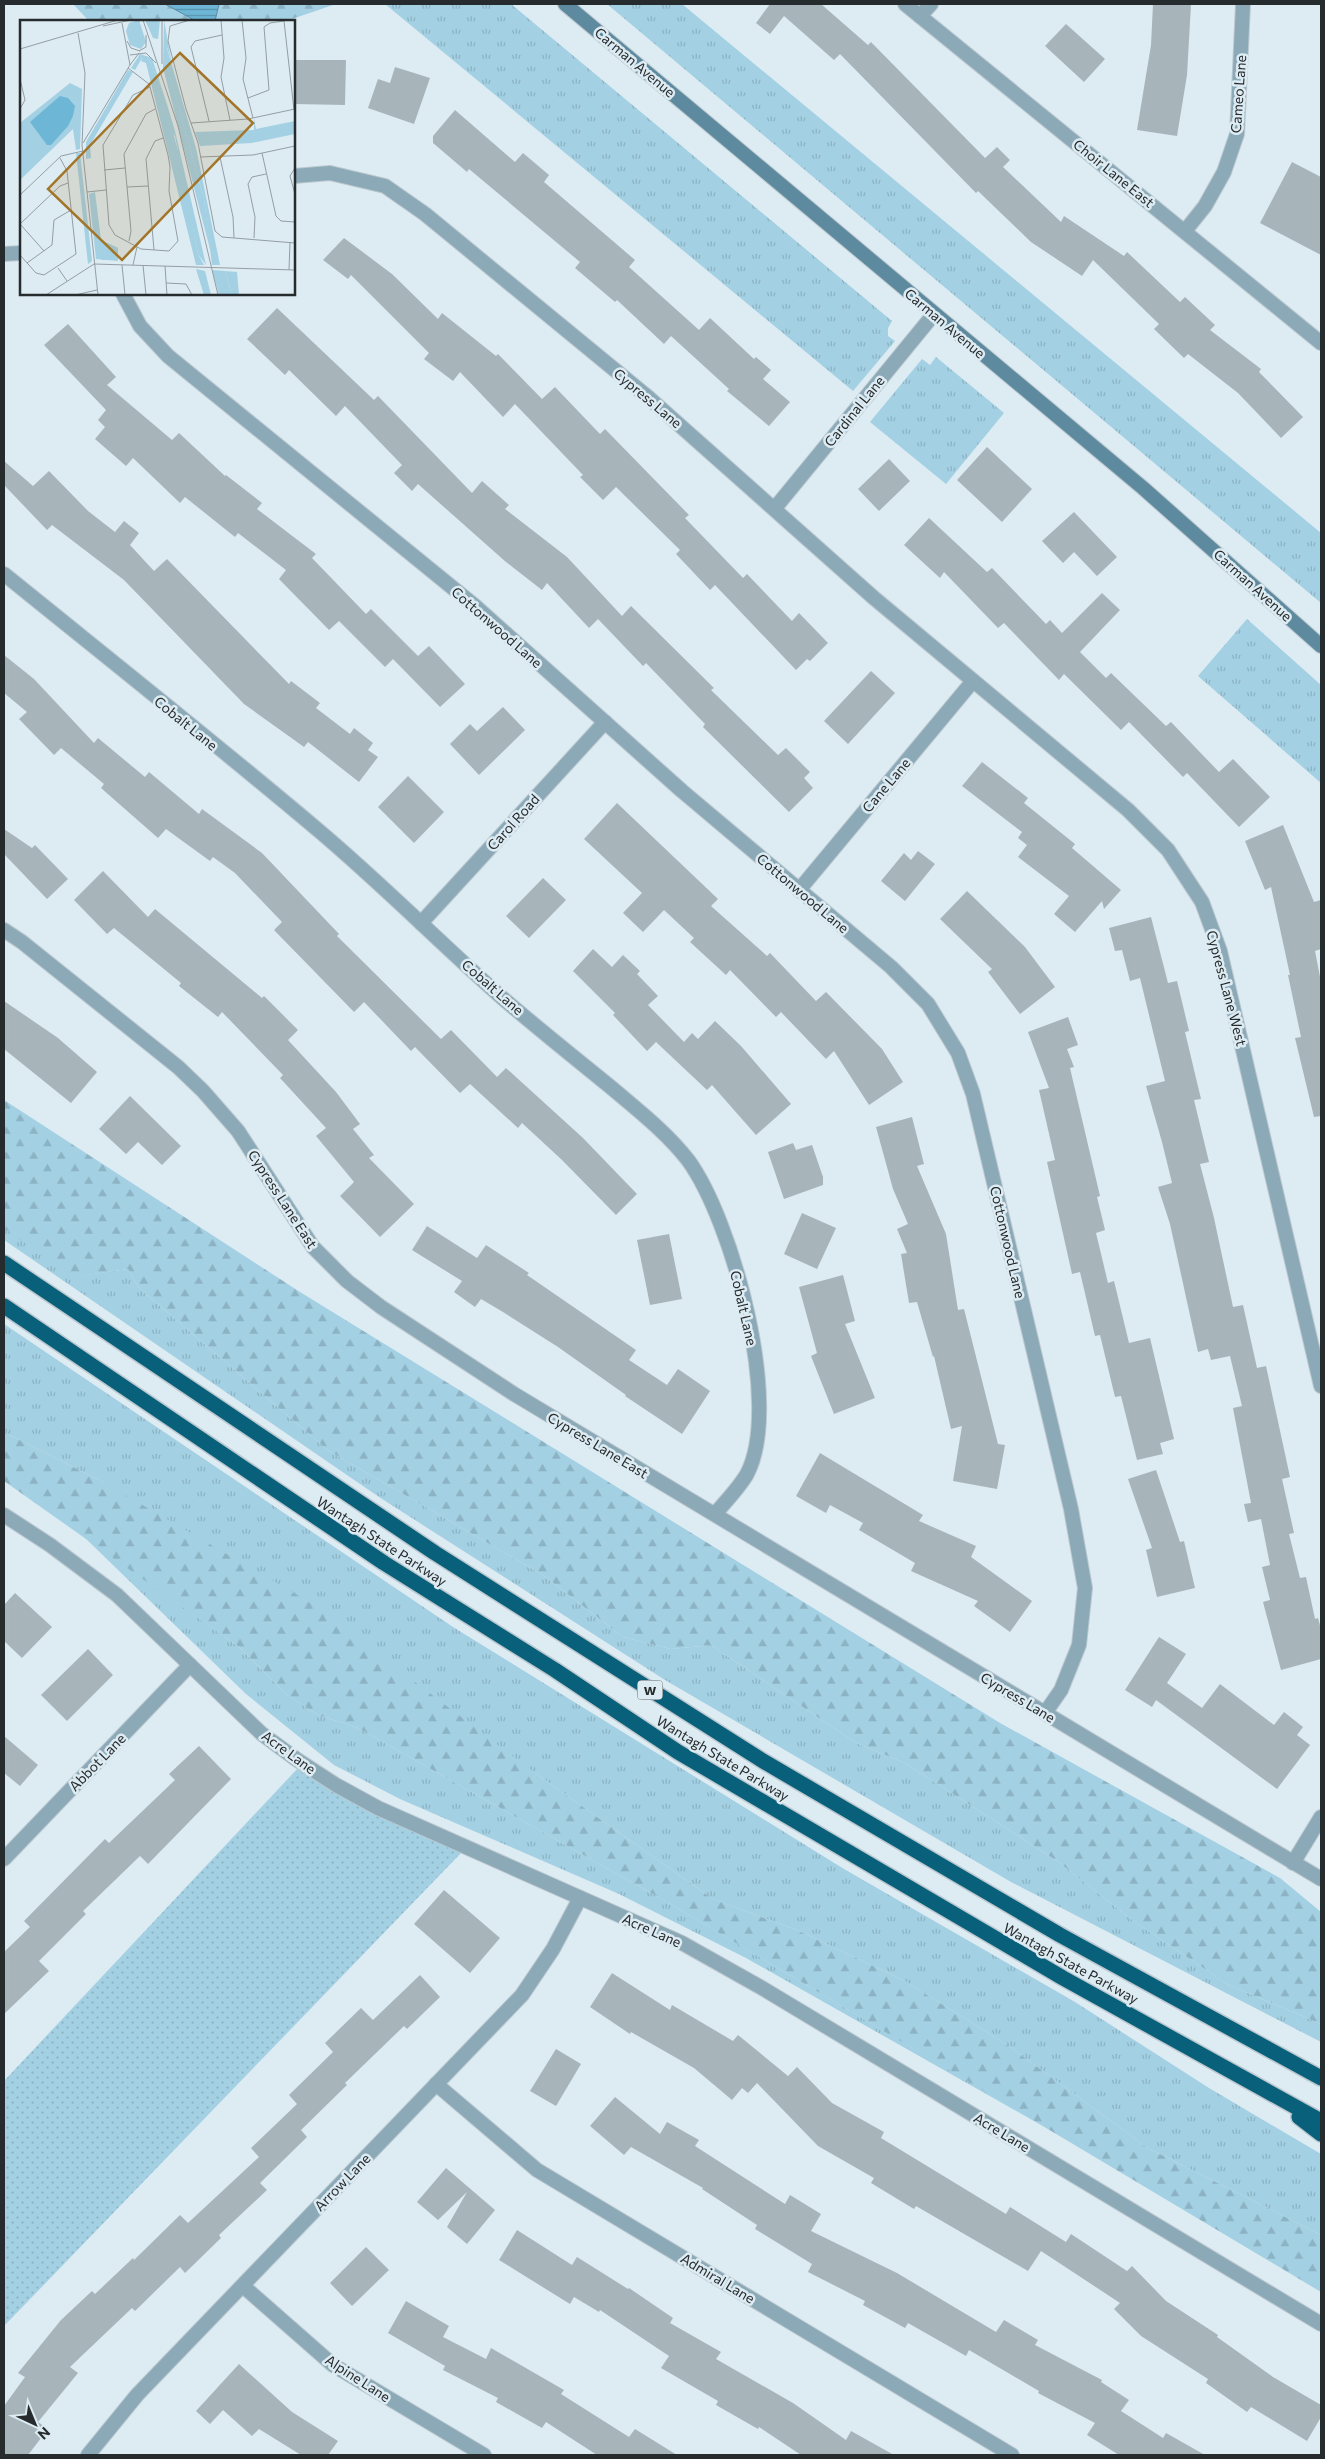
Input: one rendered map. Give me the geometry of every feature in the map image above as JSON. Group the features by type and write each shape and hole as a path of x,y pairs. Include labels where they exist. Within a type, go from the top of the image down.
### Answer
{"highway":[{"name":"Wantagh State Parkway","path":"4,1263 427,1548 763,1761 1060,1935 1321,2078"},
{"name":"Wantagh State Parkway","path":"4,1306 384,1563 556,1670 678,1752 937,1906 1321,2121"},
{"path":"1262,2089 1321,2134"}],"main road":[{"name":"Carman Avenue","path":"565,4 1143,488 1321,646"}],"street":[{"name":"Choir Lane East","path":"905,4 1321,343"},
{"path":"920,16 931,4"},
{"name":"Cameo Lane","path":"1185,231 1206,206 1224,172 1237,134 1243,4"},
{"name":"Cypress Lane","path":"295,176 330,172 385,186 425,214 649,398 874,598 973,681"},
{"path":"4,254 20,253"},
{"name":"Cottonwood Lane","path":"124,295 140,326 168,356 474,606 682,791 892,967 928,1004 958,1053 972,1094 1071,1509 1085,1588 1079,1645 1061,1690 1045,1713"},
{"name":"Cardinal Lane","path":"775,508 934,314"},
{"name":"Cobalt Lane","path":"4,574 320,832 501,996 646,1117 687,1159 708,1192 726,1240 741,1291 756,1362 760,1406 757,1440 747,1474 715,1514"},
{"name":"Cane Lane","path":"799,890 973,681"},
{"name":"Cypress Lane West","path":"973,681 1128,810 1168,850 1202,902 1220,951 1321,1386"},
{"name":"Carol Road","path":"421,923 604,722"},
{"name":"Cypress Lane East","path":"4,930 22,942 170,1061 203,1091 238,1131 313,1247 328,1264 361,1293 514,1394 715,1514"},
{"name":"Cypress Lane","path":"715,1514 1321,1879"},
{"name":"Acre Lane","path":"4,1515 50,1545 117,1595 262,1734 336,1785 378,1808 682,1943 762,1988 1321,2324"},
{"name":"Abbot Lane","path":"4,1859 9,1845 190,1665"},
{"path":"1293,1863 1321,1817"},
{"name":"Arrow Lane","path":"88,2455 137,2395 522,1994 553,1949 580,1898"},
{"name":"Admiral Lane","path":"436,2084 537,2170 1012,2455"},
{"name":"Alpine Lane","path":"243,2286 333,2365 484,2455"}],"green space":[{"path":"73,4 165,4 194,20 88,20"},
{"path":"219,4 336,4 289,20 215,20"},
{"path":"385,4 511,4 892,321 888,328 888,336 895,341 853,391"},
{"path":"607,4 682,4 1321,533 1321,603"},
{"path":"936,357 1004,413 946,484 870,422 922,359 930,365"},
{"path":"1247,619 1321,685 1321,783 1198,676"},
{"path":"4,1100 300,1292 1000,1723 1280,1878 1321,1912 1321,2024 1227,1984 1135,1922 1057,1861 905,1763 856,1743 711,1645 671,1649 623,1637 543,1575 329,1451 139,1288 128,1269 73,1277 4,1228"},
{"path":"4,1226 78,1276 128,1269 139,1288 329,1451 543,1575 623,1637 671,1649 711,1645 856,1743 905,1763 1057,1861 1135,1922 1227,1984 1321,2024 1321,2042 1011,1882 665,1680 379,1497 4,1240"},
{"path":"4,1324 453,1627 844,1869 1075,2002 1209,2088 1321,2154 1321,2235 1148,2148 1006,2044 903,1980 799,1931 713,1899 535,1773 103,1482 4,1432"},
{"path":"4,1432 103,1482 311,1603 535,1773 713,1899 799,1931 903,1980 1006,2044 1148,2148 1321,2235 1321,2292 674,1906 358,1728 318,1715 287,1695 239,1647 4,1481"},
{"path":"82,1535 239,1647 287,1695 318,1715 358,1728 674,1906 1057,2134 746,1958 619,1894 400,1799 334,1765 246,1694"},
{"path":"299,1767 463,1851 4,2326 4,2081"}],"shaded area":[{"path":"165,4 219,4 215,20 194,20"}],"building":[{"path":"770,4 821,4 868,45 871,42 985,158 997,147 1010,160 1003,167 1061,222 1064,216 1124,256 1127,252 1180,302 1185,297 1215,325 1210,330 1261,369 1259,372 1303,417 1281,438 1238,393 1188,354 1184,358 1154,329 1159,324 1093,260 1082,276 1031,242 978,191 976,193 840,54 834,60 784,16 770,34 756,23"},
{"path":"1153,4 1191,4 1187,75 1177,136 1137,130 1151,45"},
{"path":"1066,24 1105,59 1084,82 1045,46"},
{"path":"295,60 346,60 345,105 295,104"},
{"path":"395,67 430,78 414,124 368,108 378,79 390,83"},
{"path":"455,110 515,162 523,153 549,175 544,182 635,260 629,267 699,330 710,318 754,359 756,357 771,370 763,379 790,402 769,426 727,391 729,389 671,336 664,344 617,300 615,302 575,268 580,262 469,169 467,172 433,143 433,136"},
{"path":"1292,162 1321,177 1321,255 1260,223"},
{"path":"344,238 392,274 438,319 442,313 496,356 498,354 542,399 555,387 600,434 605,429 689,515 685,518 743,578 747,574 792,621 799,613 828,643 810,661 807,659 796,670 715,585 710,590 676,554 680,550 616,487 603,500 580,477 583,475 515,404 503,417 460,372 453,381 424,359 429,353 351,275 348,279 323,260"},
{"path":"277,308 374,400 378,396 472,493 482,481 509,505 505,509 567,557 622,616 631,606 714,688 711,690 778,755 786,748 810,772 804,778 813,788 789,812 703,727 705,724 646,663 643,666 598,619 589,628 547,583 542,590 506,562 418,484 412,491 394,473 402,465 345,406 336,416 289,370 285,375 247,339"},
{"path":"68,324 116,377 107,385 172,440 179,433 225,476 262,503 257,509 316,554 312,558 366,614 371,609 418,656 429,646 465,684 440,707 393,659 385,667 339,621 329,630 279,579 286,570 238,533 235,537 185,497 180,503 133,458 126,466 95,439 105,427 98,420 106,410 44,345"},
{"path":"987,447 1032,489 1002,522 957,480"},
{"path":"889,459 910,481 879,511 858,489"},
{"path":"4,461 33,486 49,471 88,511 115,532 124,521 139,533 130,545 154,571 167,559 289,684 291,681 320,703 316,708 350,734 354,728 373,743 368,750 378,757 359,782 308,742 304,747 244,704 124,580 52,525 47,530 4,485"},
{"path":"1074,512 1117,557 1097,576 1074,552 1063,563 1042,541"},
{"path":"929,518 987,572 992,568 1046,624 1050,620 1062,633 1102,593 1120,610 1080,652 1106,678 1111,673 1166,726 1171,722 1219,772 1233,759 1270,797 1239,827 1187,773 1183,777 1129,722 1121,730 1064,674 1059,680 1004,623 998,628 944,572 940,578 904,545"},
{"path":"4,655 34,679 94,743 98,738 145,777 149,772 199,814 202,809 262,853 339,934 337,936 441,1039 451,1030 497,1077 506,1068 583,1138 637,1194 616,1215 562,1160 522,1123 518,1128 470,1084 460,1093 415,1047 411,1051 364,1002 354,1012 274,930 282,922 235,873 213,857 210,861 166,829 158,838 101,788 104,784 61,748 54,755 19,719 27,712 4,693"},
{"path":"871,671 895,693 848,744 824,721"},
{"path":"503,707 525,730 479,775 450,744 470,724 477,731"},
{"path":"982,762 1028,798 1024,803 1075,844 1072,848 1121,890 1104,909 1102,901 1075,932 1054,914 1069,896 1018,857 1027,845 1018,838 1022,832 962,786"},
{"path":"408,776 444,812 414,843 378,807"},
{"path":"617,803 718,899 711,906 767,956 770,953 816,1001 826,992 882,1049 903,1082 869,1105 834,1051 826,1059 781,1012 776,1017 730,970 726,975 690,942 694,938 664,910 643,932 623,913 642,893 584,839"},
{"path":"1283,825 1314,902 1321,900 1321,949 1315,951 1321,982 1321,1116 1314,1117 1295,1038 1301,1037 1271,887 1265,890 1245,841"},
{"path":"4,829 32,848 35,845 68,879 47,899 4,854"},
{"path":"918,851 935,864 905,901 881,881 904,853 911,860"},
{"path":"103,871 148,917 155,909 262,998 264,996 298,1030 288,1040 336,1092 360,1124 353,1129 374,1155 369,1158 414,1204 380,1237 340,1196 354,1182 316,1136 326,1128 280,1078 283,1075 222,1012 218,1017 179,986 181,983 114,928 107,934 74,900"},
{"path":"543,878 566,900 529,938 506,916"},
{"path":"967,891 1025,947 1055,987 1020,1014 988,972 992,969 940,919"},
{"path":"1151,917 1168,983 1177,981 1189,1031 1185,1032 1201,1099 1194,1100 1209,1162 1200,1164 1233,1307 1243,1305 1257,1368 1266,1366 1290,1477 1282,1479 1294,1533 1289,1534 1300,1578 1306,1577 1315,1619 1318,1618 1321,1629 1321,1659 1281,1670 1263,1602 1270,1600 1262,1567 1270,1565 1261,1519 1248,1522 1244,1504 1251,1503 1233,1408 1242,1406 1230,1356 1211,1360 1208,1349 1198,1352 1170,1224 1158,1187 1172,1183 1146,1086 1165,1081 1140,978 1130,981 1122,950 1115,951 1109,928"},
{"path":"593,949 612,967 623,955 640,971 637,974 658,996 648,1005 684,1042 692,1033 698,1039 715,1021 741,1046 791,1104 756,1135 712,1085 707,1090 656,1042 647,1051 613,1015 615,1013 573,971"},
{"path":"4,1001 58,1038 97,1072 71,1103 4,1049"},
{"path":"1068,1017 1078,1045 1067,1049 1074,1067 1070,1068 1100,1196 1097,1197 1105,1230 1096,1233 1108,1283 1114,1281 1129,1343 1150,1338 1174,1439 1160,1443 1163,1454 1137,1460 1121,1396 1115,1397 1100,1335 1095,1336 1080,1272 1072,1274 1047,1162 1055,1160 1039,1090 1049,1088 1028,1032"},
{"path":"130,1096 181,1146 162,1165 138,1142 126,1154 99,1129"},
{"path":"912,1117 924,1164 917,1166 946,1234 958,1310 964,1309 998,1444 1005,1445 997,1489 953,1481 962,1426 951,1429 934,1356 917,1302 909,1303 901,1254 907,1253 897,1229 908,1224 893,1189 876,1127"},
{"path":"793,1143 796,1150 812,1145 823,1177 823,1185 784,1199 768,1152"},
{"path":"802,1213 836,1228 817,1269 784,1254"},
{"path":"427,1226 477,1258 486,1245 529,1273 527,1275 636,1350 629,1360 667,1385 678,1369 710,1391 682,1434 625,1396 558,1347 503,1312 481,1299 475,1307 454,1292 462,1281 412,1250"},
{"path":"669,1234 682,1299 650,1305 637,1240"},
{"path":"843,1275 855,1321 845,1324 875,1398 834,1414 811,1356 817,1353 799,1287"},
{"path":"820,1453 923,1515 919,1521 976,1546 971,1557 1032,1601 1010,1632 974,1606 978,1601 911,1571 915,1563 859,1530 863,1523 830,1505 826,1513 796,1496"},
{"path":"1156,1470 1180,1542 1184,1541 1195,1588 1157,1597 1146,1550 1152,1548 1128,1479"},
{"path":"15,1593 52,1627 22,1658 4,1641 4,1605"},
{"path":"1159,1637 1186,1654 1167,1683 1202,1708 1220,1684 1274,1725 1284,1712 1303,1727 1297,1735 1310,1745 1277,1789 1156,1700 1152,1707 1125,1690"},
{"path":"88,1649 113,1675 67,1721 41,1695"},
{"path":"4,1736 38,1765 20,1786 4,1773"},
{"path":"199,1746 231,1779 148,1864 140,1856 83,1911 86,1914 39,1961 49,1971 4,2014 4,1952 30,1927 24,1921 105,1839 109,1843 175,1780 169,1774"},
{"path":"444,1890 500,1938 470,1973 414,1924"},
{"path":"612,1973 670,2010 672,2005 733,2041 738,2035 788,2076 797,2067 832,2103 884,2132 881,2138 1006,2214 1010,2207 1066,2242 1071,2234 1127,2271 1132,2266 1166,2301 1218,2335 1217,2337 1273,2377 1321,2405 1321,2417 1307,2441 1251,2407 1247,2412 1206,2383 1208,2379 1141,2336 1114,2309 1120,2303 1041,2251 1028,2271 916,2206 914,2209 871,2183 874,2178 818,2146 757,2083 748,2093 742,2088 732,2100 694,2068 631,2032 630,2034 590,2007"},
{"path":"420,1975 440,1997 407,2029 404,2026 345,2083 347,2085 301,2130 307,2137 260,2183 267,2190 219,2235 221,2238 185,2273 180,2267 135,2311 132,2308 70,2367 78,2373 38,2422 48,2429 28,2455 4,2455 4,2406 25,2377 18,2373 61,2320 92,2291 95,2294 133,2258 134,2260 180,2215 188,2223 259,2157 251,2148 297,2104 289,2095 333,2052 325,2043 361,2008 373,2020"},
{"path":"556,2049 581,2064 556,2106 530,2091"},
{"path":"615,2097 660,2134 667,2122 699,2140 695,2146 785,2204 790,2195 821,2214 811,2231 897,2273 996,2332 1004,2320 1038,2340 1035,2345 1102,2380 1101,2382 1129,2400 1121,2411 1163,2438 1166,2433 1205,2455 1119,2455 1087,2435 1095,2423 1038,2393 1039,2391 969,2350 966,2356 908,2323 905,2328 863,2305 865,2301 808,2272 812,2264 755,2229 757,2225 703,2188 631,2147 624,2155 590,2126"},
{"path":"446,2168 495,2210 467,2244 447,2227 467,2192 438,2220 417,2202"},
{"path":"517,2230 572,2265 577,2257 629,2288 673,2318 670,2323 721,2352 716,2359 793,2403 846,2440 851,2431 894,2455 801,2455 759,2427 758,2429 716,2405 718,2401 661,2368 669,2356 600,2310 599,2312 574,2297 570,2304 499,2260"},
{"path":"366,2247 389,2270 352,2306 330,2283"},
{"path":"406,2301 449,2326 443,2337 486,2359 491,2348 564,2390 561,2394 629,2437 635,2429 677,2455 597,2455 546,2422 542,2428 496,2402 498,2398 443,2370 445,2366 388,2333"},
{"path":"239,2364 292,2412 338,2441 328,2455 301,2455 259,2429 252,2436 223,2410 210,2424 196,2411"}]}
